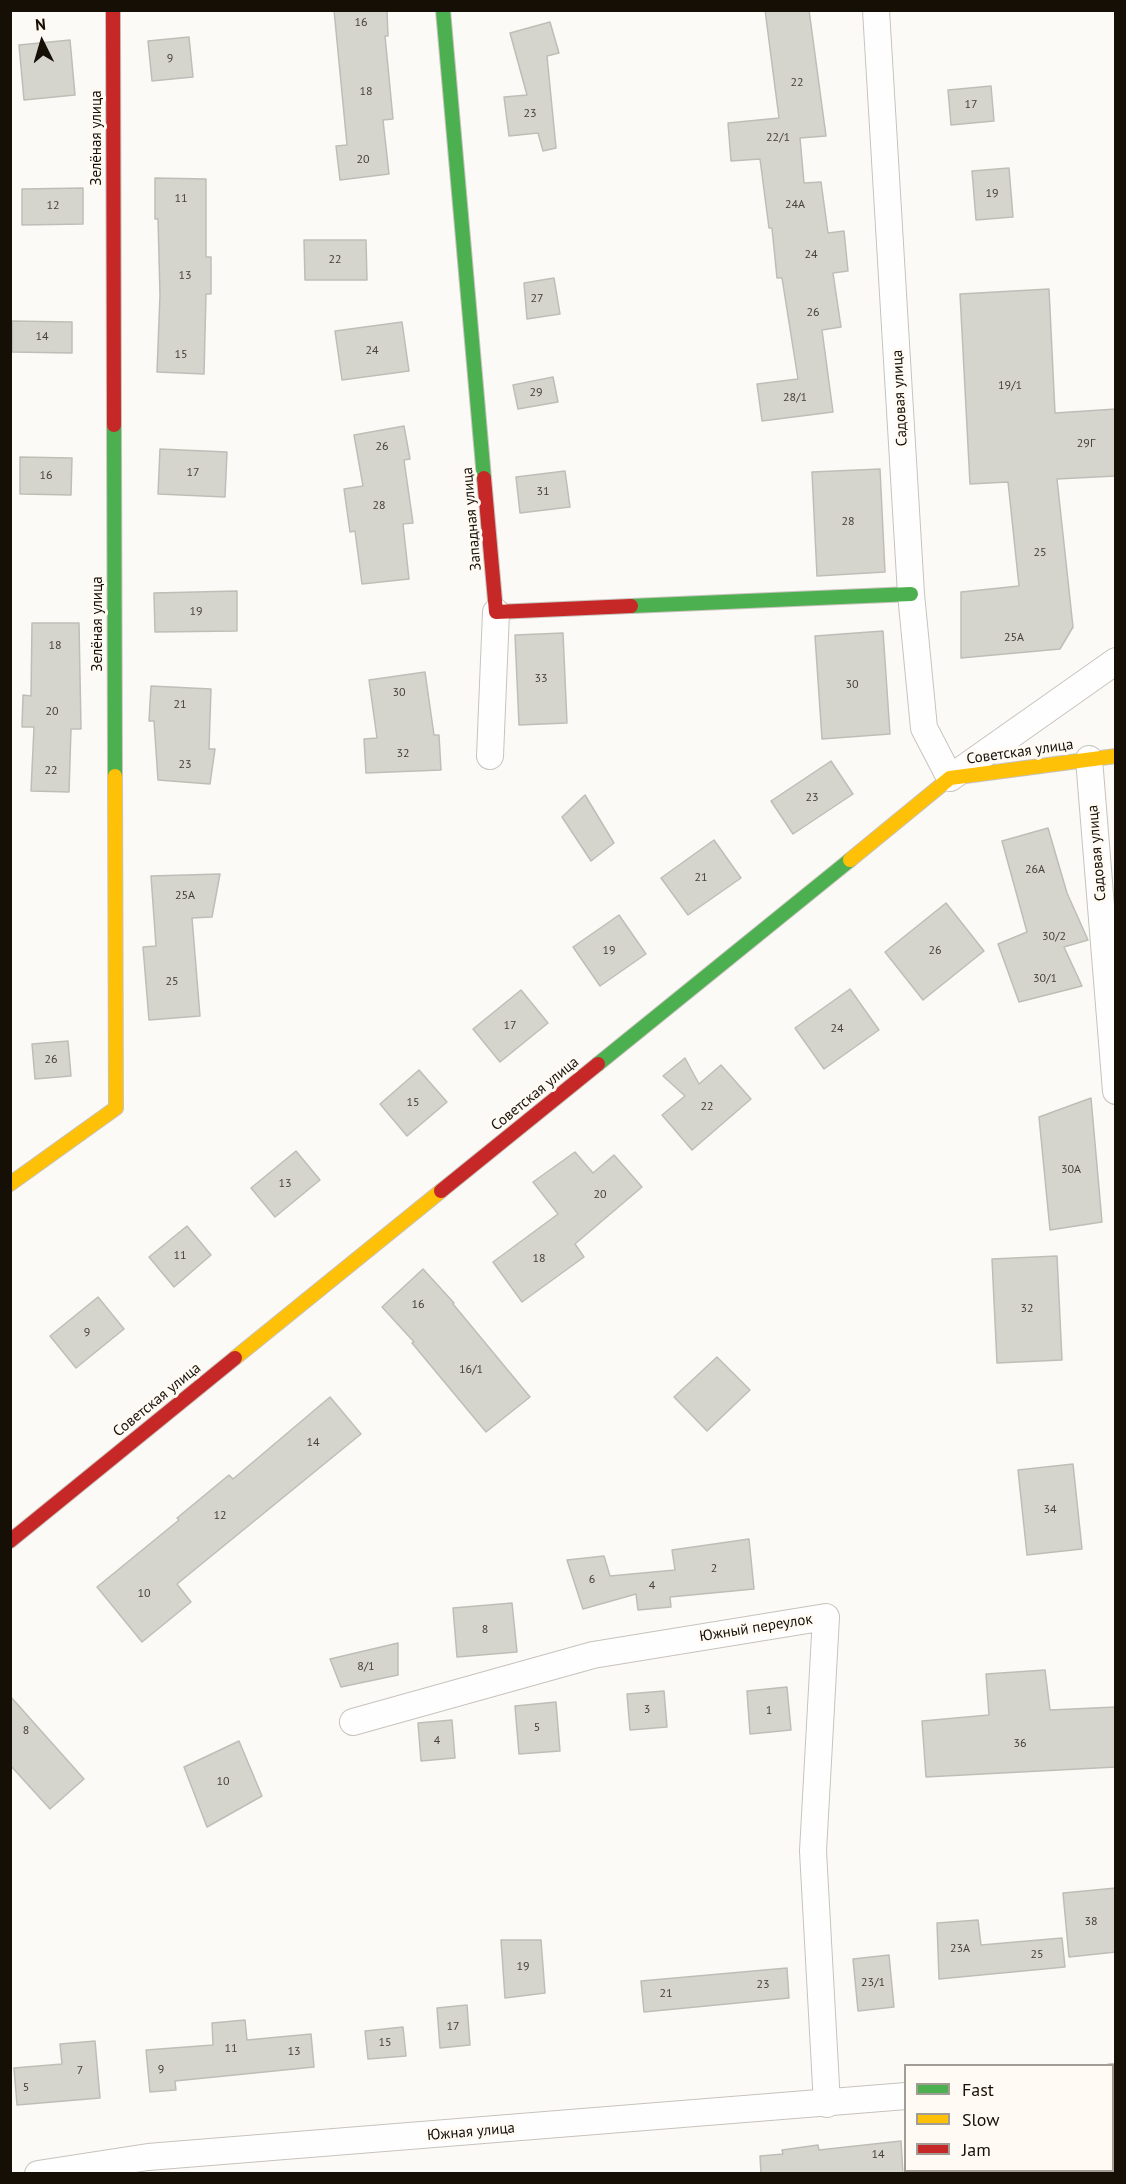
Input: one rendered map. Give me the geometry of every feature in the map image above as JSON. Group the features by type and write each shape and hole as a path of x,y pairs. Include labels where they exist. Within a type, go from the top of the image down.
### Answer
{"street":[{"name":"Зелёная улица","path":"10,1184 116,1108 113,10"},
{"name":"Западная улица","path":"443,10 496,612"},
{"name":"Садовая улица","path":"876,10 911,594 924,728 950,778"},
{"path":"490,756 496,612 911,594"},
{"path":"950,778 1116,661"},
{"name":"Советская улица","path":"10,1541 950,778 1116,756"},
{"name":"Садовая улица","path":"1089,759 1116,1091"},
{"name":"Южный переулок","path":"352,1722 592,1655 826,1617 813,1851 827,2104"},
{"name":"Южная улица","path":"38,2174 904,2096"}],"building":[{"path":"334,10 387,10 388,36 385,36 393,119 383,120 389,174 340,180 336,146 347,145"},
{"path":"765,10 809,10 826,136 800,138 804,183 821,182 828,233 844,231 848,271 833,273 841,327 822,330 833,412 762,421 757,384 798,379 782,278 777,278 772,228 769,228 760,159 731,161 728,123 779,118"},
{"path":"550,22 559,53 547,56 556,148 543,151 538,133 509,136 504,97 527,95 510,33"},
{"path":"189,37 193,77 152,81 148,41"},
{"path":"70,40 75,95 24,100 19,45"},
{"path":"991,86 994,121 951,125 948,90"},
{"path":"1009,168 1013,217 976,220 972,171"},
{"path":"155,178 206,179 206,257 211,257 211,294 206,294 204,374 157,372 160,295"},
{"path":"83,188 83,224 22,225 22,189"},
{"path":"304,240 366,240 367,280 305,280"},
{"path":"554,278 560,314 527,319 524,283"},
{"path":"1049,289 1055,413 1116,409 1116,476 1057,479 1073,627 1060,649 961,658 961,592 1019,586 1008,482 970,484 960,294"},
{"path":"12,321 72,322 72,353 12,352"},
{"path":"402,322 409,371 342,380 335,331"},
{"path":"553,377 558,402 518,409 513,385"},
{"path":"404,426 410,459 404,460 413,523 403,524 409,579 362,584 355,531 350,532 344,489 363,486 354,435"},
{"path":"160,449 227,452 225,497 158,494"},
{"path":"20,457 72,458 71,495 20,494"},
{"path":"880,469 885,572 817,576 812,472"},
{"path":"565,471 570,507 520,513 516,477"},
{"path":"237,591 237,631 155,632 154,593"},
{"path":"32,623 79,623 81,729 71,729 69,792 31,791 34,727 22,727 23,695 31,696"},
{"path":"883,631 890,734 822,739 815,636"},
{"path":"563,633 567,723 519,725 515,635"},
{"path":"425,672 434,735 439,735 441,770 366,773 364,739 377,738 369,680"},
{"path":"151,686 211,689 209,749 215,749 210,784 158,780 154,721 149,721"},
{"path":"831,761 853,794 793,834 771,801"},
{"path":"585,795 614,843 591,861 562,817"},
{"path":"1048,828 1067,893 1088,940 1064,947 1082,986 1019,1002 998,944 1027,932 1002,841"},
{"path":"714,840 741,878 688,915 661,878"},
{"path":"220,874 212,917 192,918 200,1016 149,1020 143,947 156,946 151,876"},
{"path":"946,903 984,951 923,1000 885,952"},
{"path":"619,915 646,954 600,986 573,947"},
{"path":"850,989 879,1030 824,1069 795,1028"},
{"path":"521,990 548,1023 500,1062 473,1029"},
{"path":"68,1041 71,1076 35,1079 32,1044"},
{"path":"685,1058 699,1084 721,1065 751,1099 692,1150 662,1115 685,1096 663,1076"},
{"path":"419,1070 447,1102 407,1136 380,1104"},
{"path":"1091,1098 1102,1222 1050,1230 1039,1117"},
{"path":"296,1151 320,1180 275,1217 251,1188"},
{"path":"575,1152 593,1173 614,1155 642,1187 575,1244 584,1257 522,1302 493,1262 558,1214 533,1182"},
{"path":"187,1226 211,1255 174,1287 149,1257"},
{"path":"1057,1256 1062,1360 997,1363 992,1259"},
{"path":"423,1269 454,1303 530,1397 486,1432 412,1343 414,1342 382,1307"},
{"path":"98,1297 124,1329 76,1368 50,1336"},
{"path":"717,1357 750,1390 707,1431 674,1397"},
{"path":"330,1397 361,1434 177,1584 191,1602 142,1642 97,1587 179,1520 177,1518 229,1475 233,1479"},
{"path":"1073,1464 1082,1549 1027,1555 1018,1470"},
{"path":"749,1539 754,1589 670,1597 671,1607 638,1610 636,1594 583,1609 567,1560 604,1556 610,1576 675,1570 672,1550"},
{"path":"512,1603 517,1652 457,1657 453,1608"},
{"path":"398,1643 398,1675 341,1687 330,1659"},
{"path":"1045,1670 1050,1710 1116,1707 1116,1767 926,1777 922,1721 989,1715 986,1674"},
{"path":"787,1687 791,1730 750,1734 747,1691"},
{"path":"664,1691 667,1727 630,1730 627,1694"},
{"path":"10,1696 84,1779 50,1809 10,1765"},
{"path":"556,1702 560,1751 519,1754 515,1706"},
{"path":"452,1720 455,1758 421,1761 418,1723"},
{"path":"239,1741 262,1796 207,1827 184,1767"},
{"path":"1116,1888 1116,1952 1069,1957 1063,1893"},
{"path":"978,1920 981,1945 1062,1938 1065,1967 939,1979 937,1923"},
{"path":"501,1940 541,1940 545,1993 505,1998"},
{"path":"889,1955 894,2007 858,2011 853,1959"},
{"path":"787,1968 789,1998 644,2012 641,1981"},
{"path":"467,2005 470,2045 440,2048 437,2008"},
{"path":"245,2020 247,2040 311,2034 314,2067 175,2081 176,2090 150,2092 146,2050 213,2045 212,2023"},
{"path":"403,2027 406,2056 368,2059 365,2031"},
{"path":"95,2041 100,2098 17,2105 14,2068 62,2064 60,2044"},
{"path":"901,2141 903,2174 761,2174 760,2156 783,2154 782,2150 818,2145 819,2150"}],"traffic: fast":[{"path":"443,10 484,478"},
{"path":"114,425 115,776"},
{"path":"631,606 911,594"},
{"path":"598,1064 850,860"}],"traffic: slow":[{"path":"850,860 950,778 1116,756"},
{"path":"10,1184 116,1108 115,776"},
{"path":"235,1358 441,1191"}],"traffic: jam":[{"path":"113,10 114,425"},
{"path":"484,478 496,612 631,606"},
{"path":"441,1191 598,1064"},
{"path":"10,1541 235,1358"}]}
